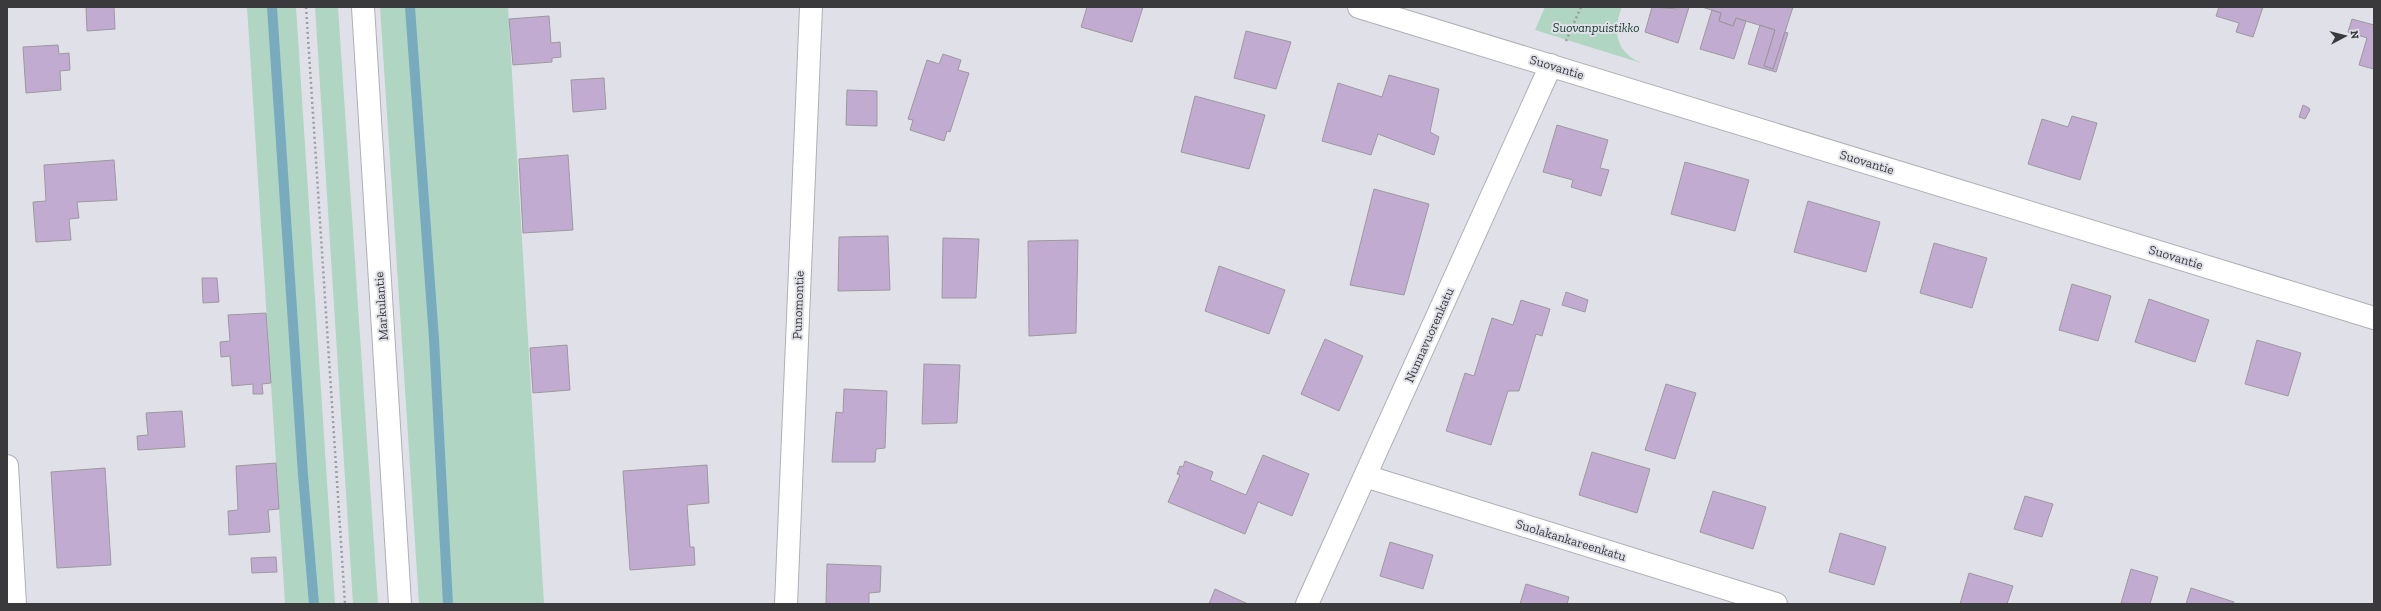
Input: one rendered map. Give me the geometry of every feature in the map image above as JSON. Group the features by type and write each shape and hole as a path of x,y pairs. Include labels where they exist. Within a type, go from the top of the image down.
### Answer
{"street":[{"name":"Markulantie","path":"363,7 400,604"},
{"name":"Punomontie","path":"786,604 811,7"},
{"name":"Suovantie","path":"1359,7 2374,318"},
{"name":"Nunnavuorenkatu","path":"1307,604 1551,65"},
{"path":"7,466 8,513 15,604"},
{"name":"Suolakankareenkatu","path":"1365,476 1776,604"}],"path":[{"path":"306,7 345,604"},
{"path":"1551,65 1563,48 1581,7"}],"green space":[{"path":"247,7 296,7 335,604 285,604"},
{"path":"315,7 338,7 378,604 353,604"},
{"path":"380,7 508,7 544,604 419,604"},
{"name":"Suovanpuistikko","path":"1545,7 1622,7 1617,24 1618,40 1626,53 1641,63 1535,30"}],"building":[{"path":"86,7 114,7 115,29 87,31"},
{"path":"1087,7 1143,7 1132,42 1081,27"},
{"path":"1652,7 1678,9 1679,7 1689,7 1678,43 1645,32"},
{"path":"1702,7 1793,7 1773,69 1764,66 1775,30 1736,18 1733,26 1719,21 1721,13"},
{"path":"2219,7 2263,7 2253,37 2236,32 2239,23 2216,16"},
{"path":"1712,10 1721,13 1719,21 1733,26 1736,18 1746,21 1734,59 1700,49"},
{"path":"549,16 551,43 560,42 561,57 552,58 552,62 513,65 509,19"},
{"path":"2352,19 2374,25 2374,69 2359,65 2367,38 2348,32"},
{"path":"1760,25 1775,30 1764,66 1773,69 1785,32 1788,33 1776,72 1748,64"},
{"path":"1246,31 1291,42 1276,89 1234,78"},
{"path":"58,45 59,54 69,53 70,70 60,71 61,90 26,93 23,47"},
{"path":"943,54 961,60 958,70 969,73 950,132 947,131 944,141 910,130 913,120 908,119 927,60 939,64"},
{"path":"1389,75 1439,89 1430,132 1439,137 1434,155 1378,134 1371,155 1322,141 1338,83 1382,97"},
{"path":"604,78 606,109 573,112 571,80"},
{"path":"847,90 877,91 877,126 846,125"},
{"path":"1195,96 1265,115 1249,169 1181,152"},
{"path":"2303,105 2310,110 2305,119 2299,117"},
{"path":"2072,116 2097,123 2080,180 2028,164 2042,119 2068,127"},
{"path":"1557,125 1608,140 1600,168 1609,170 1601,196 1571,187 1573,180 1543,172"},
{"path":"568,155 573,230 523,233 519,159"},
{"path":"114,160 117,200 77,202 79,218 69,219 71,240 36,242 33,202 46,201 44,165"},
{"path":"1685,162 1749,180 1735,231 1671,214"},
{"path":"1374,189 1429,204 1404,295 1350,285"},
{"path":"1808,201 1880,222 1866,272 1794,252"},
{"path":"888,236 890,290 838,291 839,237"},
{"path":"943,238 979,239 976,298 942,298"},
{"path":"1078,240 1076,333 1029,336 1028,241"},
{"path":"1934,243 1987,258 1972,308 1920,293"},
{"path":"1219,266 1285,290 1269,334 1205,311"},
{"path":"202,278 217,278 219,302 203,303"},
{"path":"2072,284 2111,296 2098,341 2059,330"},
{"path":"1566,292 1588,300 1585,312 1562,305"},
{"path":"2149,299 2209,320 2195,362 2135,342"},
{"path":"1521,300 1550,309 1542,336 1536,334 1519,391 1508,391 1491,445 1446,431 1465,373 1474,376 1492,318 1513,325"},
{"path":"266,313 271,383 262,384 263,394 253,394 253,384 232,386 230,356 221,357 220,342 230,341 228,315"},
{"path":"1325,339 1363,356 1339,411 1301,394"},
{"path":"2257,340 2301,353 2288,396 2245,384"},
{"path":"567,345 570,390 533,393 530,348"},
{"path":"924,364 960,365 957,423 922,424"},
{"path":"1666,384 1696,393 1675,459 1645,450"},
{"path":"844,389 887,391 885,448 876,449 875,462 832,462 836,412 843,413"},
{"path":"182,411 185,447 138,450 137,436 148,435 146,413"},
{"path":"1592,452 1650,469 1637,513 1579,495"},
{"path":"1263,455 1309,474 1292,516 1258,502 1245,534 1168,502 1180,475 1177,474 1180,466 1183,467 1185,461 1213,472 1210,480 1246,495"},
{"path":"276,463 279,509 268,510 270,532 229,535 228,511 238,510 236,466"},
{"path":"707,465 709,503 687,505 690,547 694,547 695,565 630,570 623,471"},
{"path":"105,468 111,565 57,568 51,472"},
{"path":"1713,491 1766,507 1753,549 1700,532"},
{"path":"2025,496 2053,504 2042,537 2014,529"},
{"path":"1840,533 1886,547 1874,585 1829,572"},
{"path":"1390,542 1433,555 1423,589 1380,576"},
{"path":"276,557 277,572 252,573 251,558"},
{"path":"827,564 881,566 880,592 869,593 869,604 826,604"},
{"path":"2131,569 2158,577 2150,604 2121,603"},
{"path":"1969,573 2013,586 2007,604 1960,604"},
{"path":"1526,584 1569,597 1567,604 1520,604"},
{"path":"2191,588 2234,602 2233,604 2186,604"},
{"path":"1215,589 1248,604 1209,604"}],"waterway":[{"path":"272,7 303,475 314,604"},
{"path":"410,7 434,339 448,604"}]}
